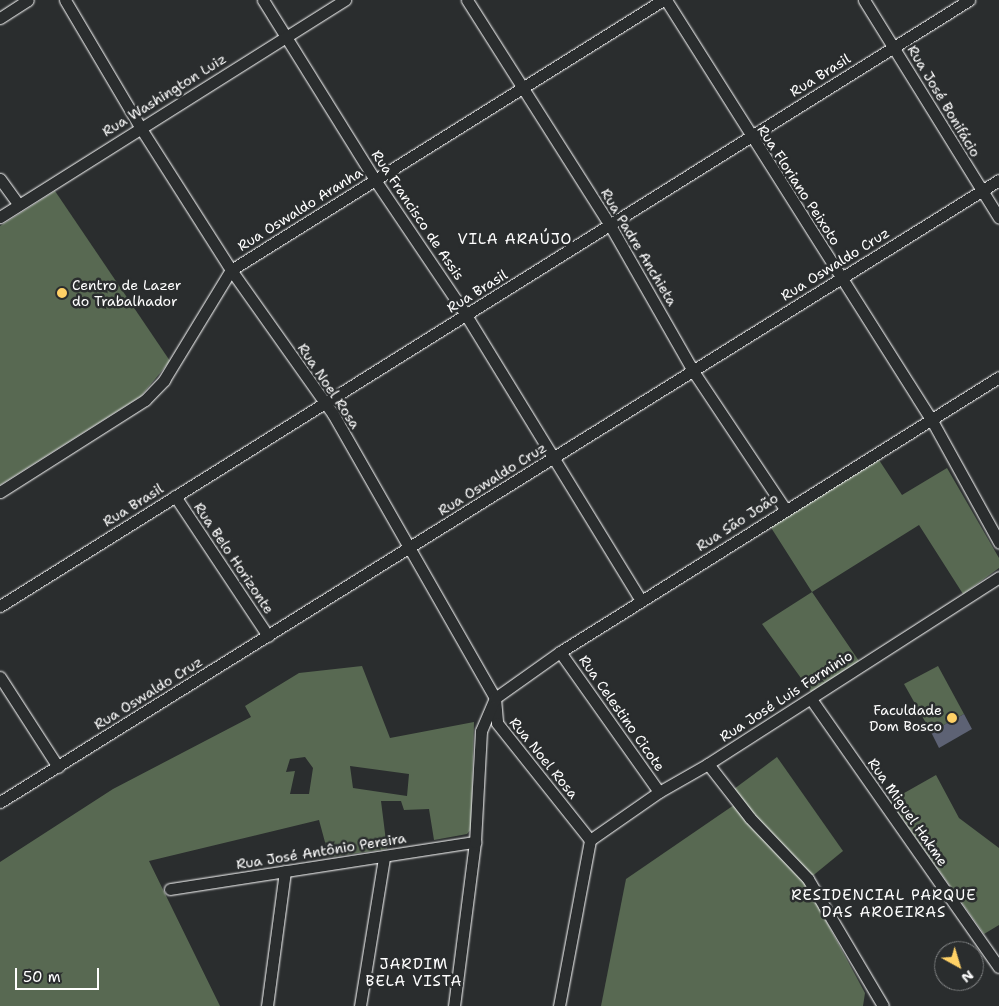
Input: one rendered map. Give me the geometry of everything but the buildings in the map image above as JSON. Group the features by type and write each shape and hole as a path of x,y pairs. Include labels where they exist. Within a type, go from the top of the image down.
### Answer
{"street":[{"path":"0,18 28,0"},
{"name":"Rua Noel Rosa","path":"65,0 140,127 231,270 324,405 333,414 408,549 495,698 497,723 590,840"},
{"name":"Rua Francisco de Assis","path":"263,0 375,180 466,315 552,459 641,601"},
{"name":"Rua Washington Luiz","path":"0,217 140,127 345,0"},
{"name":"Rua Padre Anchieta","path":"467,0 611,227 694,371 785,509"},
{"name":"Rua Oswaldo Aranha","path":"0,492 145,400 164,380 231,270 664,0"},
{"name":"Rua Floriano Peixoto","path":"664,0 931,419 999,542"},
{"name":"Rua José Bonifácio","path":"864,0 999,218"},
{"name":"Rua Brasil","path":"0,606 466,315 611,227 750,137 969,0"},
{"path":"0,179 19,205"},
{"name":"Rua Oswaldo Cruz","path":"0,802 999,180"},
{"name":"Rua São João","path":"495,698 560,652 785,509 999,377"},
{"name":"Rua Belo Horizonte","path":"175,496 268,636"},
{"name":"Rua José Luis Ferminio","path":"590,840 659,792 708,764 999,577"},
{"name":"Rua Celestino Cicote","path":"560,652 659,792"},
{"path":"0,677 58,767"},
{"path":"454,1006 476,842 481,730 495,698"},
{"name":"Rua Miguel Hakme","path":"811,698 999,967"},
{"path":"708,764 750,818 808,879 882,1006"},
{"path":"558,1006 590,840"},
{"name":"Rua José Antônio Pereira","path":"170,889 476,842"},
{"path":"360,1006 384,857"},
{"path":"267,1006 285,871"}],"green space":[{"name":"Centro de Lazer do Trabalhador","path":"55,191 170,361 141,396 0,485 0,226"},
{"path":"879,460 902,495 947,468 999,558 999,568 963,594 919,525 812,592 770,526"},
{"path":"812,592 859,661 811,692 762,624"},
{"path":"362,666 390,738 474,722 471,829 467,834 434,840 429,809 404,810 401,801 381,801 387,849 329,857 319,820 149,861 220,1006 0,1006 0,862 113,789 251,717 245,706 299,673","holes":["305,757 313,768 309,794 290,794 295,771 286,772 290,759","350,766 409,774 407,796 353,788"]},
{"path":"938,666 964,714 931,732 904,684"},
{"path":"777,757 843,851 810,878 752,815 734,789"},
{"path":"936,775 959,818 999,848 999,925 984,934 890,801"},
{"path":"734,805 805,882 865,993 863,1006 601,1006 626,879"}],"place":[{"name":"Centro de Lazer do Trabalhador","path":"62,293"},
{"name":"Faculdade Dom Bosco","path":"952,718"}],"district":[{"name":"VILA ARAÚJO","path":"515,240"},
{"name":"RESIDENCIAL PARQUE DAS AROEIRAS","path":"884,904"},
{"name":"JARDIM BELA VISTA","path":"414,972"}]}
